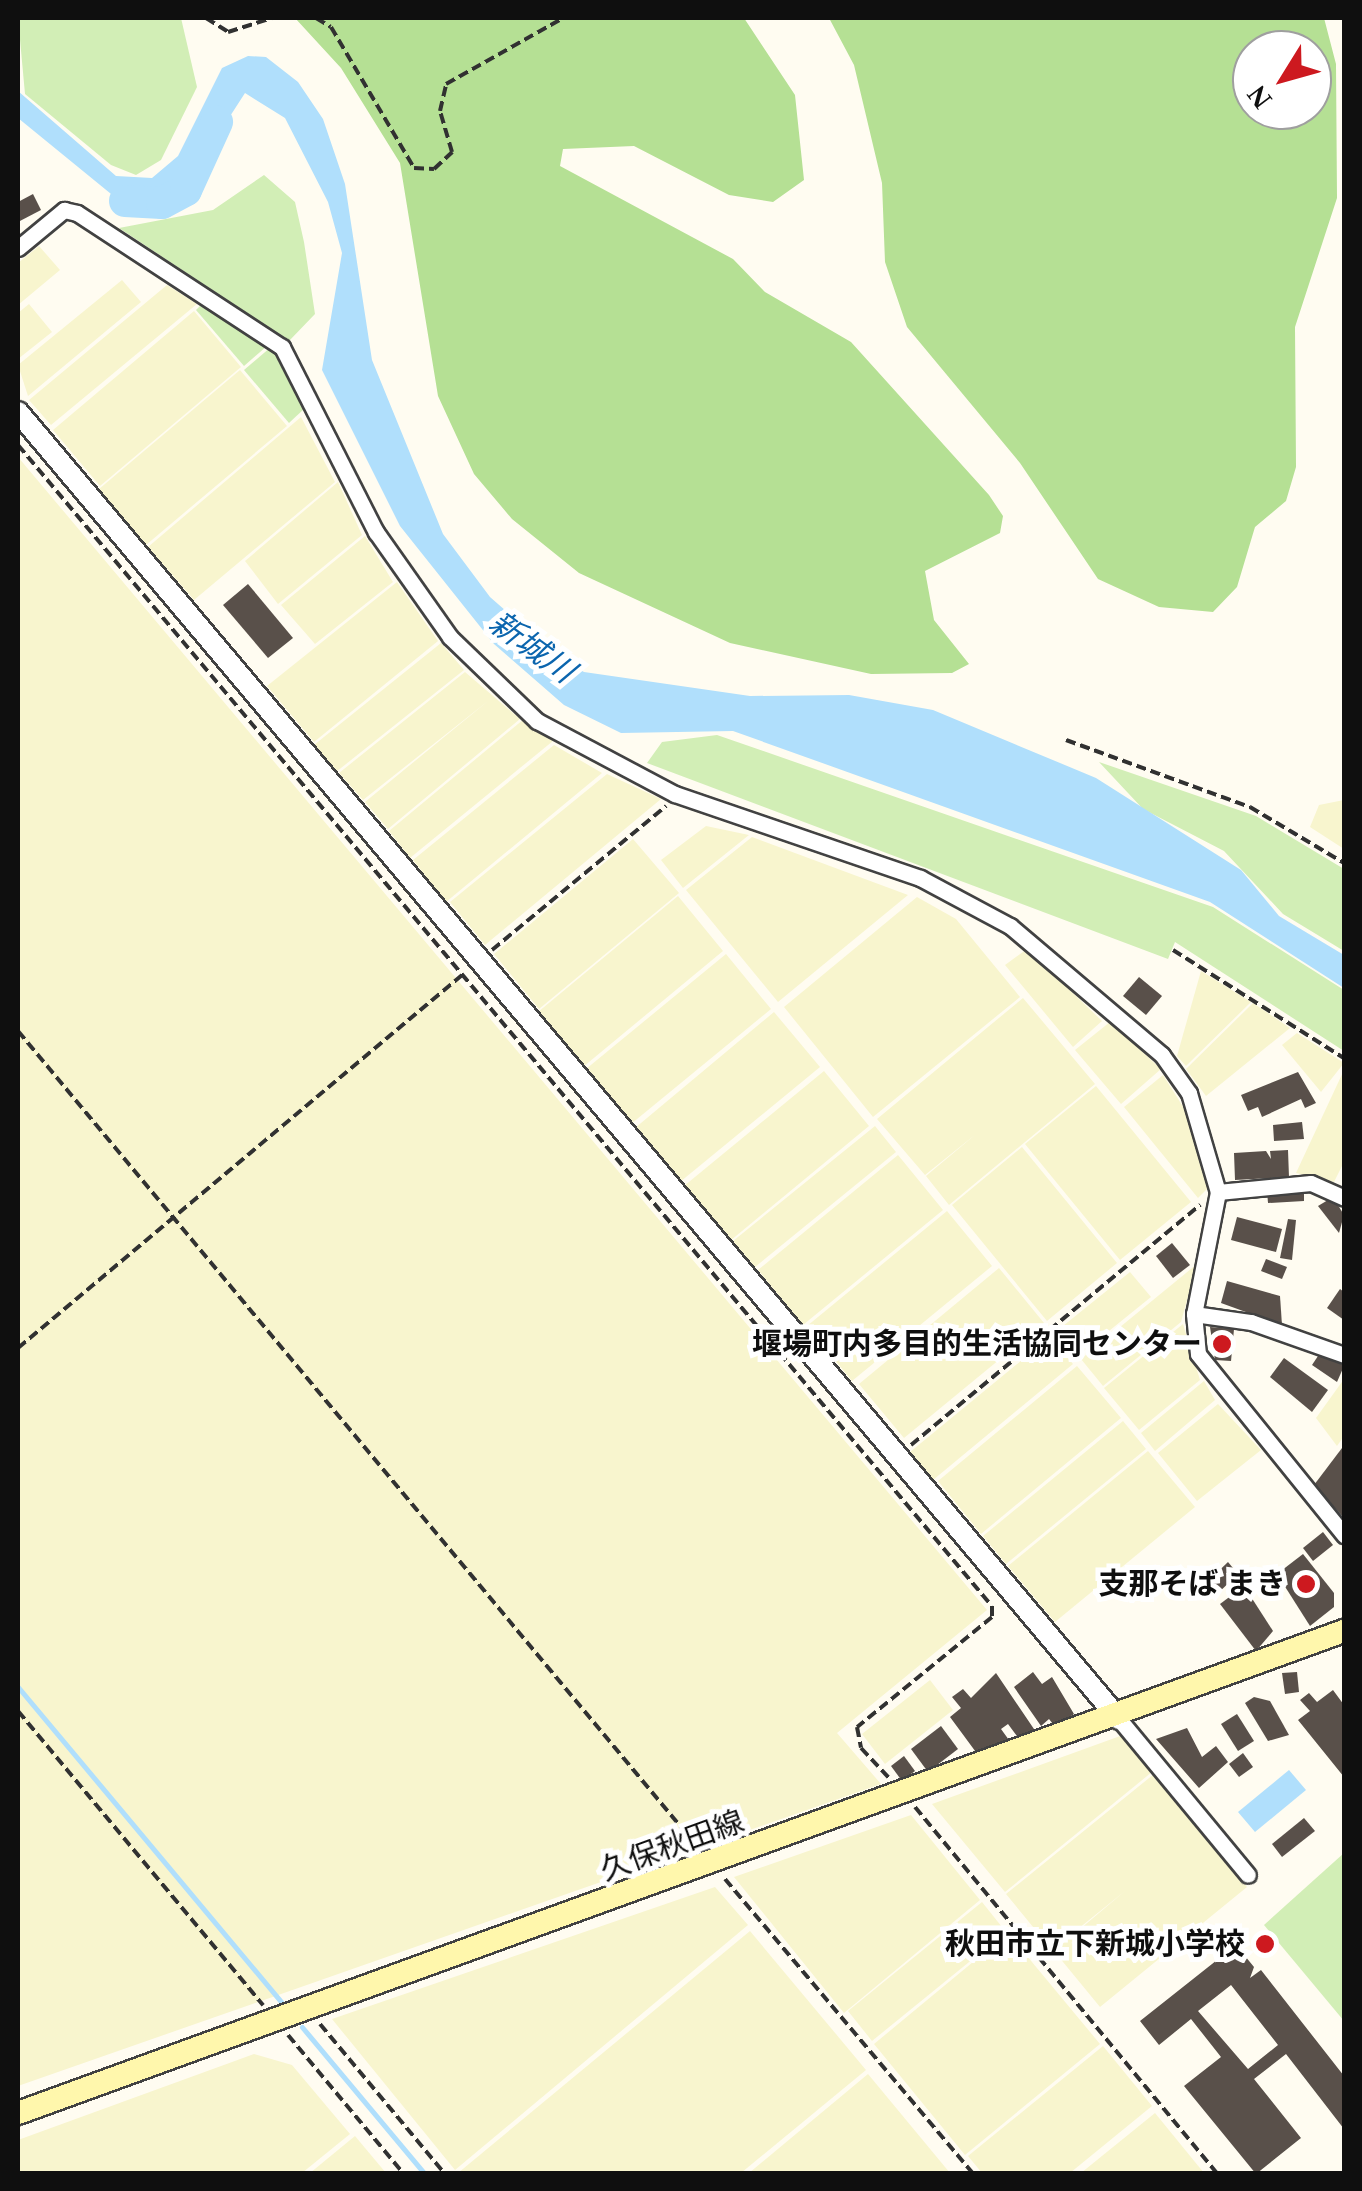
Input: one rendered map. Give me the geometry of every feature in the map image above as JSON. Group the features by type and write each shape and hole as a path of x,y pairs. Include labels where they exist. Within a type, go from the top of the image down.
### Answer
{"main road":[{"name":"久保秋田線","path":"18,2112 1118,1719 1344,1631"}],"street":[{"path":"18,248 64,210 78,213 282,347 376,532 475,666 550,729 676,794 844,847 1010,926 1162,1056 1190,1093 1218,1192 1194,1314 1209,1374 1344,1535"},
{"path":"18,412 470,968 896,1457 1248,1875"},
{"path":"1218,1192 1311,1183 1344,1198"},
{"path":"1194,1314 1250,1322 1344,1355"}],"path":[{"path":"206,18 228,32 272,18"},
{"path":"316,18 331,27 414,168 434,169 452,152 440,111 446,84 563,18"},
{"path":"18,445 470,968 992,1606 992,1617 858,1727 861,1748 905,1795 1218,2174"},
{"path":"1066,740 1250,807 1344,863"},
{"path":"18,1348 676,794"},
{"path":"1173,950 1344,1058"},
{"path":"18,1031 973,2174"},
{"path":"896,1457 1218,1192"},
{"path":"18,1711 404,2174"},
{"path":"307,2008 446,2174"}],"shaded area":[{"path":"39,246 60,270 18,305 18,263"},
{"path":"122,280 141,302 28,396 18,365"},
{"path":"167,285 197,304 51,425 29,400"},
{"path":"29,304 52,332 18,359 18,313"},
{"path":"194,311 241,367 100,486 53,430"},
{"path":"240,370 287,426 146,545 99,489"},
{"path":"301,417 335,482 194,600 148,547"},
{"path":"18,457 987,1610 837,1733 881,1784 18,2086"},
{"path":"338,482 362,535 278,604 245,561"},
{"path":"365,536 393,582 315,644 281,605"},
{"path":"397,582 438,641 314,742 267,686"},
{"path":"441,643 464,670 336,772 314,745"},
{"path":"465,672 520,719 388,829 365,802 488,701 363,800 339,773"},
{"path":"524,719 553,741 410,858 389,831"},
{"path":"554,745 602,773 446,902 413,860"},
{"path":"607,774 661,799 485,945 450,902"},
{"path":"1344,800 1344,849 1310,827 1319,805"},
{"path":"706,826 749,835 683,888 661,860"},
{"path":"752,837 908,895 778,1002 686,890"},
{"path":"633,839 679,893 539,1009 494,954"},
{"path":"678,896 723,951 583,1067 538,1012"},
{"path":"917,897 956,919 1020,997 873,1117 784,1007"},
{"path":"1027,949 1102,1021 1073,1047 1005,965"},
{"path":"726,954 771,1009 631,1124 586,1069"},
{"path":"1201,971 1251,1002 1186,1066 1177,1056"},
{"path":"1023,998 1095,1084 949,1205 926,1176 976,1134 925,1175 877,1119"},
{"path":"1253,1003 1290,1028 1206,1096 1186,1069"},
{"path":"774,1012 820,1067 680,1182 635,1128"},
{"path":"1110,1022 1161,1069 1121,1104 1075,1050"},
{"path":"1297,1033 1344,1063 1321,1092 1282,1045"},
{"path":"1344,1070 1344,1162 1334,1182 1296,1173"},
{"path":"824,1071 869,1126 730,1241 684,1186"},
{"path":"1163,1075 1194,1124 1209,1187 1198,1198 1124,1107"},
{"path":"1096,1086 1191,1202 1120,1260 1025,1144"},
{"path":"875,1126 896,1152 755,1267 733,1241"},
{"path":"1022,1147 1117,1263 1047,1321 952,1205"},
{"path":"898,1155 943,1210 803,1325 758,1270"},
{"path":"947,1211 992,1266 852,1381 807,1326"},
{"path":"1197,1264 1181,1322 1103,1386 1081,1359"},
{"path":"999,1268 1044,1323 904,1438 859,1384"},
{"path":"1130,1272 1151,1297 1078,1356 1058,1330"},
{"path":"1183,1324 1200,1380 1139,1430 1104,1388"},
{"path":"1050,1337 1073,1364 933,1480 910,1452"},
{"path":"1077,1366 1121,1418 981,1534 938,1481"},
{"path":"1344,1379 1344,1436 1337,1446 1316,1418"},
{"path":"1204,1381 1215,1400 1155,1451 1141,1433"},
{"path":"1218,1404 1261,1450 1197,1501 1158,1453"},
{"path":"1123,1421 1146,1449 1006,1564 983,1536"},
{"path":"1148,1451 1195,1507 1055,1622 1008,1566"},
{"path":"930,1680 953,1710 885,1764 862,1734"},
{"path":"1123,1735 1152,1772 1005,1892 932,1804"},
{"path":"1154,1774 1247,1887 1100,2007 1054,1951 1125,1891 1052,1950 1006,1894"},
{"path":"911,1815 980,1900 844,2013 734,1877"},
{"path":"715,1887 748,1925 455,2170 332,2019"},
{"path":"982,1902 1006,1932 872,2041 848,2011"},
{"path":"750,1931 866,2070 741,2173 458,2173"},
{"path":"1008,1933 1100,2044 965,2155 874,2044"},
{"path":"1103,2046 1152,2106 1070,2173 982,2173 968,2156"},
{"path":"254,2054 292,2065 350,2134 302,2173 18,2173 18,2140"},
{"path":"868,2074 950,2173 749,2173"},
{"path":"1155,2113 1204,2173 1081,2173"},
{"path":"355,2136 386,2173 310,2173"}],"green space":[{"path":"18,18 181,18 197,87 161,160 136,175 111,165 25,94"},
{"path":"295,18 744,18 795,95 804,180 773,202 729,195 634,146 563,149 560,166 733,259 765,292 851,342 989,495 1003,516 1000,533 925,571 934,620 969,664 952,673 871,674 730,643 579,573 512,519 474,474 438,396 400,163 341,68"},
{"path":"829,18 1324,18 1327,30 1232,30 1232,130 1332,130 1332,49 1336,64 1337,198 1295,327 1296,467 1286,501 1255,527 1237,587 1213,612 1159,607 1098,579 1020,463 907,327 885,262 882,183 854,65"},
{"path":"264,175 295,202 315,314 289,341 119,228 213,210"},
{"path":"201,305 267,346 244,366 196,310"},
{"path":"271,347 305,408 289,423 244,370"},
{"path":"717,735 1213,907 1344,990 1344,1051 1175,942 1168,959 647,763 662,742"},
{"path":"1099,762 1256,816 1344,869 1344,951 1283,914 1224,851 1143,809"},
{"path":"1344,1853 1344,2021 1264,1925"}],"water":[{"path":"248,56 266,57 298,82 323,119 345,184 372,360 443,534 490,597 556,655 584,672 750,696 849,695 933,710 1096,778 1241,870 1279,916 1344,955 1344,988 1210,902 733,731 621,733 564,705 494,644 400,526 322,370 342,253 328,202 285,118 245,93 185,186 160,206 127,207 18,118 18,91 116,176 152,178 178,156 222,68"},
{"path":"1289,1770 1306,1790 1255,1832 1238,1812"}],"building":[{"path":"33,194 41,210 18,222 18,202"},
{"path":"248,584 293,638 268,658 223,605"},
{"path":"1139,977 1162,996 1146,1015 1123,996"},
{"path":"1298,1072 1316,1103 1305,1108 1301,1099 1262,1117 1258,1107 1248,1111 1241,1095"},
{"path":"1302,1122 1304,1139 1274,1141 1273,1125"},
{"path":"1288,1150 1289,1177 1235,1180 1234,1153 1266,1151 1271,1159 1270,1151"},
{"path":"1304,1189 1304,1201 1268,1203 1267,1191"},
{"path":"1333,1197 1344,1215 1339,1233 1318,1206"},
{"path":"1237,1217 1282,1229 1276,1252 1231,1240"},
{"path":"1288,1219 1296,1220 1292,1260 1280,1258"},
{"path":"1172,1243 1190,1265 1173,1278 1156,1256"},
{"path":"1266,1259 1287,1267 1282,1279 1261,1271"},
{"path":"1227,1281 1280,1296 1282,1325 1221,1303"},
{"path":"1340,1289 1344,1292 1344,1320 1327,1308"},
{"name":"堰場町内多目的生活協同センター","path":"1210,1327 1234,1329 1231,1361 1215,1360"},
{"path":"1322,1350 1344,1366 1337,1382 1312,1365"},
{"path":"1284,1358 1328,1390 1312,1412 1270,1377"},
{"path":"1342,1448 1344,1451 1344,1518 1314,1485"},
{"path":"1323,1532 1333,1545 1313,1561 1303,1548"},
{"name":"支那そば まき","path":"1303,1554 1334,1593 1334,1607 1310,1626 1277,1574"},
{"path":"1228,1562 1238,1574 1215,1596 1204,1585"},
{"path":"1244,1586 1273,1631 1256,1651 1220,1604"},
{"path":"1033,1672 1042,1684 1052,1677 1074,1714 1056,1728 1049,1719 1041,1726 1014,1687"},
{"path":"1297,1672 1299,1692 1285,1694 1282,1673"},
{"path":"996,1673 1036,1732 1022,1743 1008,1724 1001,1729 1014,1747 981,1759 950,1717 961,1708 952,1697 963,1689 971,1698"},
{"path":"1333,1690 1344,1705 1344,1777 1298,1720 1310,1711 1300,1700 1309,1693 1317,1702"},
{"path":"1254,1697 1270,1701 1289,1735 1268,1741 1245,1703"},
{"path":"1237,1714 1254,1741 1238,1751 1221,1724"},
{"path":"941,1726 958,1749 928,1772 911,1749"},
{"path":"1187,1728 1202,1757 1216,1746 1228,1762 1199,1788 1156,1739"},
{"path":"1243,1753 1253,1767 1239,1777 1229,1764"},
{"path":"904,1756 915,1771 902,1781 891,1766"},
{"path":"1304,1818 1315,1831 1282,1857 1272,1844"},
{"path":"1236,1945 1254,1967 1250,1978 1261,1970 1344,2076 1344,2129 1286,2054 1254,2079 1301,2138 1256,2174 1184,2086 1221,2057 1191,2019 1159,2045 1140,2021","holes":["1231,1985 1278,2045 1248,2069 1198,2011"]}],"waterway":[{"name":"新城川","path":"125,201 162,203 186,190 217,122"},
{"path":"18,1687 281,2001"},
{"path":"302,2027 425,2174"}],"place":[{"name":"堰場町内多目的生活協同センター","path":"1222,1344"},
{"name":"支那そば まき","path":"1306,1584"},
{"name":"秋田市立下新城小学校","path":"1265,1944"}]}
